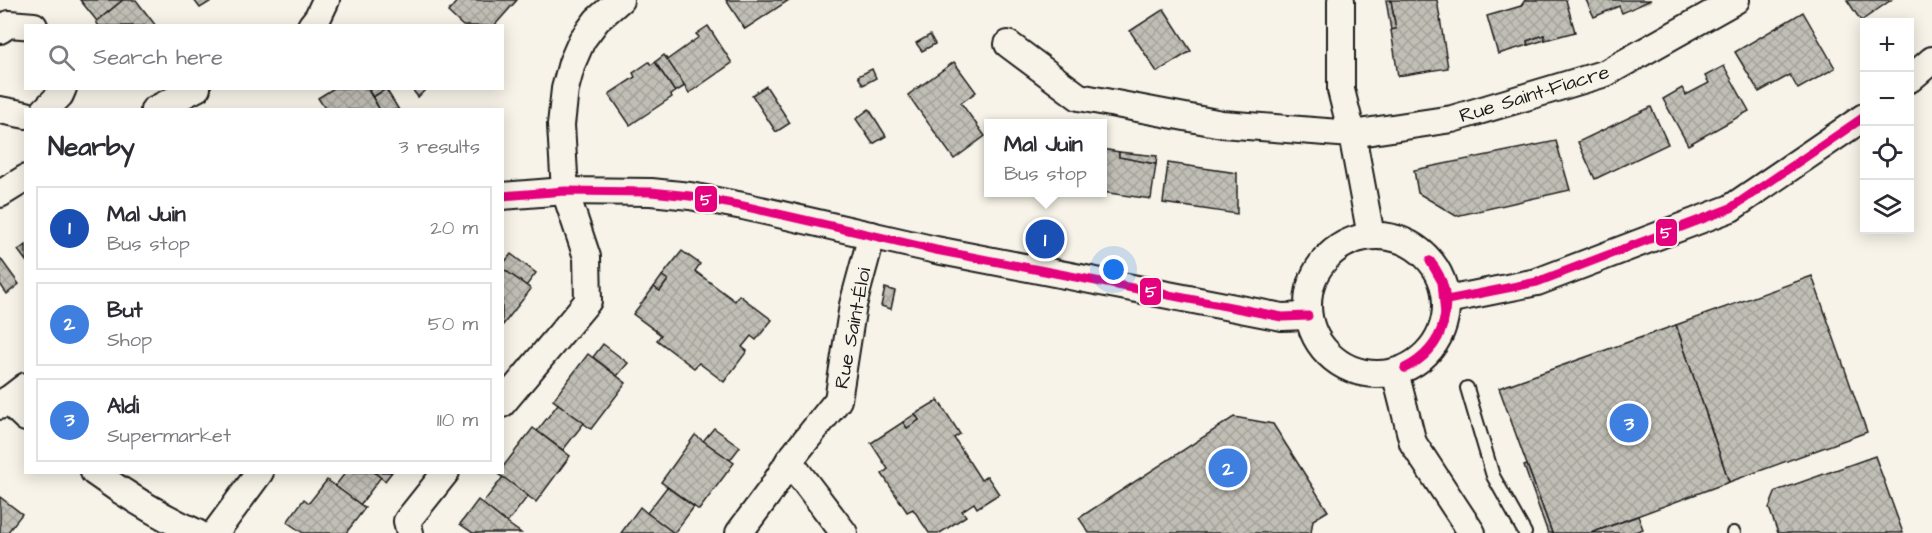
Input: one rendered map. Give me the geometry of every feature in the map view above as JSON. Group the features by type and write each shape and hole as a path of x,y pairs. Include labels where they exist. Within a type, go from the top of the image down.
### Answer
{"street":[{"path":"313,24 326,0"},
{"path":"504,402 588,301 587,257 565,191 561,125 565,89 572,63 582,40 597,20 620,0"},
{"path":"1341,0 1341,90 1352,134 1371,236"},
{"name":"Rue Saint-Fiacre","path":"1008,44 1079,97 1222,124 1352,134 1452,119 1606,73 1736,0"},
{"path":"0,30 9,24 24,25"},
{"path":"1914,76 1932,60"},
{"path":"47,108 62,90"},
{"path":"158,108 193,90"},
{"path":"0,110 24,115"},
{"path":"1447,300 1537,282 1731,208 1860,120"},
{"path":"0,194 24,179"},
{"path":"504,196 565,191 651,192 690,196 947,252 1282,317 1308,316"},
{"name":"Rue Saint-Éloi","path":"739,533 789,461 838,399 853,305 872,235"},
{"path":"1371,236 1393,237 1414,245 1430,260 1442,279 1447,300 1444,324 1434,345 1417,362 1395,372 1372,374 1350,369 1330,356 1315,338 1308,316 1308,293 1316,272 1330,254 1349,241 1371,236"},
{"path":"1395,372 1413,443 1472,533"},
{"path":"11,398 24,415"},
{"path":"789,461 844,533"},
{"path":"97,474 138,503 197,533"},
{"path":"215,533 259,474"},
{"path":"410,533 407,521 444,474"}],"lane":[{"path":"1467,388 1493,476 1525,533"}],"building":[{"path":"80,0 123,0 97,21"},
{"path":"123,0 136,0 154,24 98,24 96,22"},
{"path":"194,0 213,0 200,8"},
{"path":"458,0 517,0 496,24 461,24 448,12"},
{"path":"726,0 789,0 745,29"},
{"path":"1386,0 1391,0 1396,29 1391,30"},
{"path":"1391,0 1437,0 1448,68 1398,76 1391,30 1396,29"},
{"path":"1525,0 1566,0 1575,32 1545,40 1544,35 1527,41 1528,45 1498,54 1487,16 1521,6"},
{"path":"1586,0 1651,0 1622,13 1619,6 1594,17"},
{"path":"1847,0 1891,0 1865,18 1860,20"},
{"path":"1164,9 1191,51 1157,72 1130,31"},
{"path":"1803,12 1835,68 1798,89 1790,75 1759,92 1735,52"},
{"path":"708,26 732,63 689,93 667,60 699,37 696,34"},
{"path":"930,35 935,44 922,51 916,43"},
{"path":"1544,35 1545,40 1528,45 1527,41"},
{"path":"664,55 685,86 675,92 655,62"},
{"path":"649,62 651,65 655,62 675,92 671,95 672,97 630,125 609,94 635,77 633,73"},
{"path":"954,62 976,92 961,103 984,137 954,159 908,95"},
{"path":"1724,66 1749,111 1688,145 1663,99 1682,88 1686,95 1709,83 1705,76"},
{"path":"872,69 876,78 863,85 858,76"},
{"path":"766,86 790,123 776,132 752,95"},
{"path":"331,90 368,90 379,108 325,108 318,98"},
{"path":"370,90 384,90 373,97"},
{"path":"387,90 398,108 379,108 373,97"},
{"path":"413,90 425,90 418,97"},
{"path":"1651,107 1668,144 1595,179 1578,142"},
{"path":"869,109 886,136 873,144 856,119"},
{"path":"1556,141 1570,190 1456,216 1418,193 1414,170"},
{"path":"1107,150 1119,152 1119,157 1156,164 1151,199 1107,193"},
{"path":"1119,152 1157,156 1156,164 1119,157"},
{"path":"1168,163 1237,173 1237,214 1163,203"},
{"path":"24,246 24,258 18,250"},
{"path":"682,251 700,264 695,271 735,301 739,295 772,320 756,340 751,336 742,347 747,351 724,382 699,363 694,368 657,340 661,335 633,314 654,287 660,291 668,280 662,276"},
{"path":"511,254 536,273 526,286 504,270 504,263"},
{"path":"0,258 19,284 7,294 0,284"},
{"path":"504,269 531,289 504,323"},
{"path":"662,276 668,280 660,291 654,287"},
{"path":"1812,276 1867,432 1729,482 1676,325"},
{"path":"885,288 895,291 891,309 881,306"},
{"path":"1676,325 1729,482 1591,533 1552,533 1499,388"},
{"path":"603,344 628,363 617,376 593,357"},
{"path":"588,354 626,383 591,429 553,400"},
{"path":"938,400 960,434 954,438 981,480 987,476 999,494 977,508 974,503 962,511 966,516 940,533 929,533 913,509 907,512 882,474 888,469 871,443 903,422 907,428 919,420 915,414"},
{"path":"558,404 584,423 563,450 537,431"},
{"path":"915,414 919,420 907,428 903,422"},
{"path":"1234,417 1273,424 1328,511 1313,520 1311,533 1089,533 1079,518"},
{"path":"533,428 570,456 536,502 498,474 504,474 504,465"},
{"path":"714,428 740,447 730,460 703,441"},
{"path":"695,435 734,463 699,510 661,482"},
{"path":"1875,456 1903,533 1778,533 1769,508 1776,491"},
{"path":"1527,465 1552,533 1548,533 1524,466"},
{"path":"344,474 377,474 381,477 360,505 335,486"},
{"path":"376,474 390,474 385,481"},
{"path":"503,477 528,496 507,523 482,504"},
{"path":"327,480 365,508 346,533 303,533 287,522 304,499 309,503"},
{"path":"667,487 694,507 674,533 647,513"},
{"path":"0,497 22,514 7,533 0,533"},
{"path":"478,500 521,533 473,533 460,524"},
{"path":"640,507 647,513 674,533 621,533"},
{"path":"1638,516 1643,529 1632,533 1591,533"}],"transit line":[{"name":"5","path":"1447,300 1537,282 1731,208 1860,120"},
{"name":"5","path":"504,196 565,191 651,192 690,196 936,250 1282,317 1308,316"},
{"name":"5","path":"1430,261 1439,275 1444,291 1446,307 1443,324"},
{"name":"5","path":"1430,261 1442,282 1445,315 1443,324"},
{"name":"5","path":"1405,368 1429,350 1443,324"},
{"name":"5","path":"1405,368 1430,350 1443,324"}],"place":[{"name":"Mal Juin","path":"1045,239"},
{"name":"Aldi","path":"1629,423"},
{"name":"But","path":"1228,468"}]}
